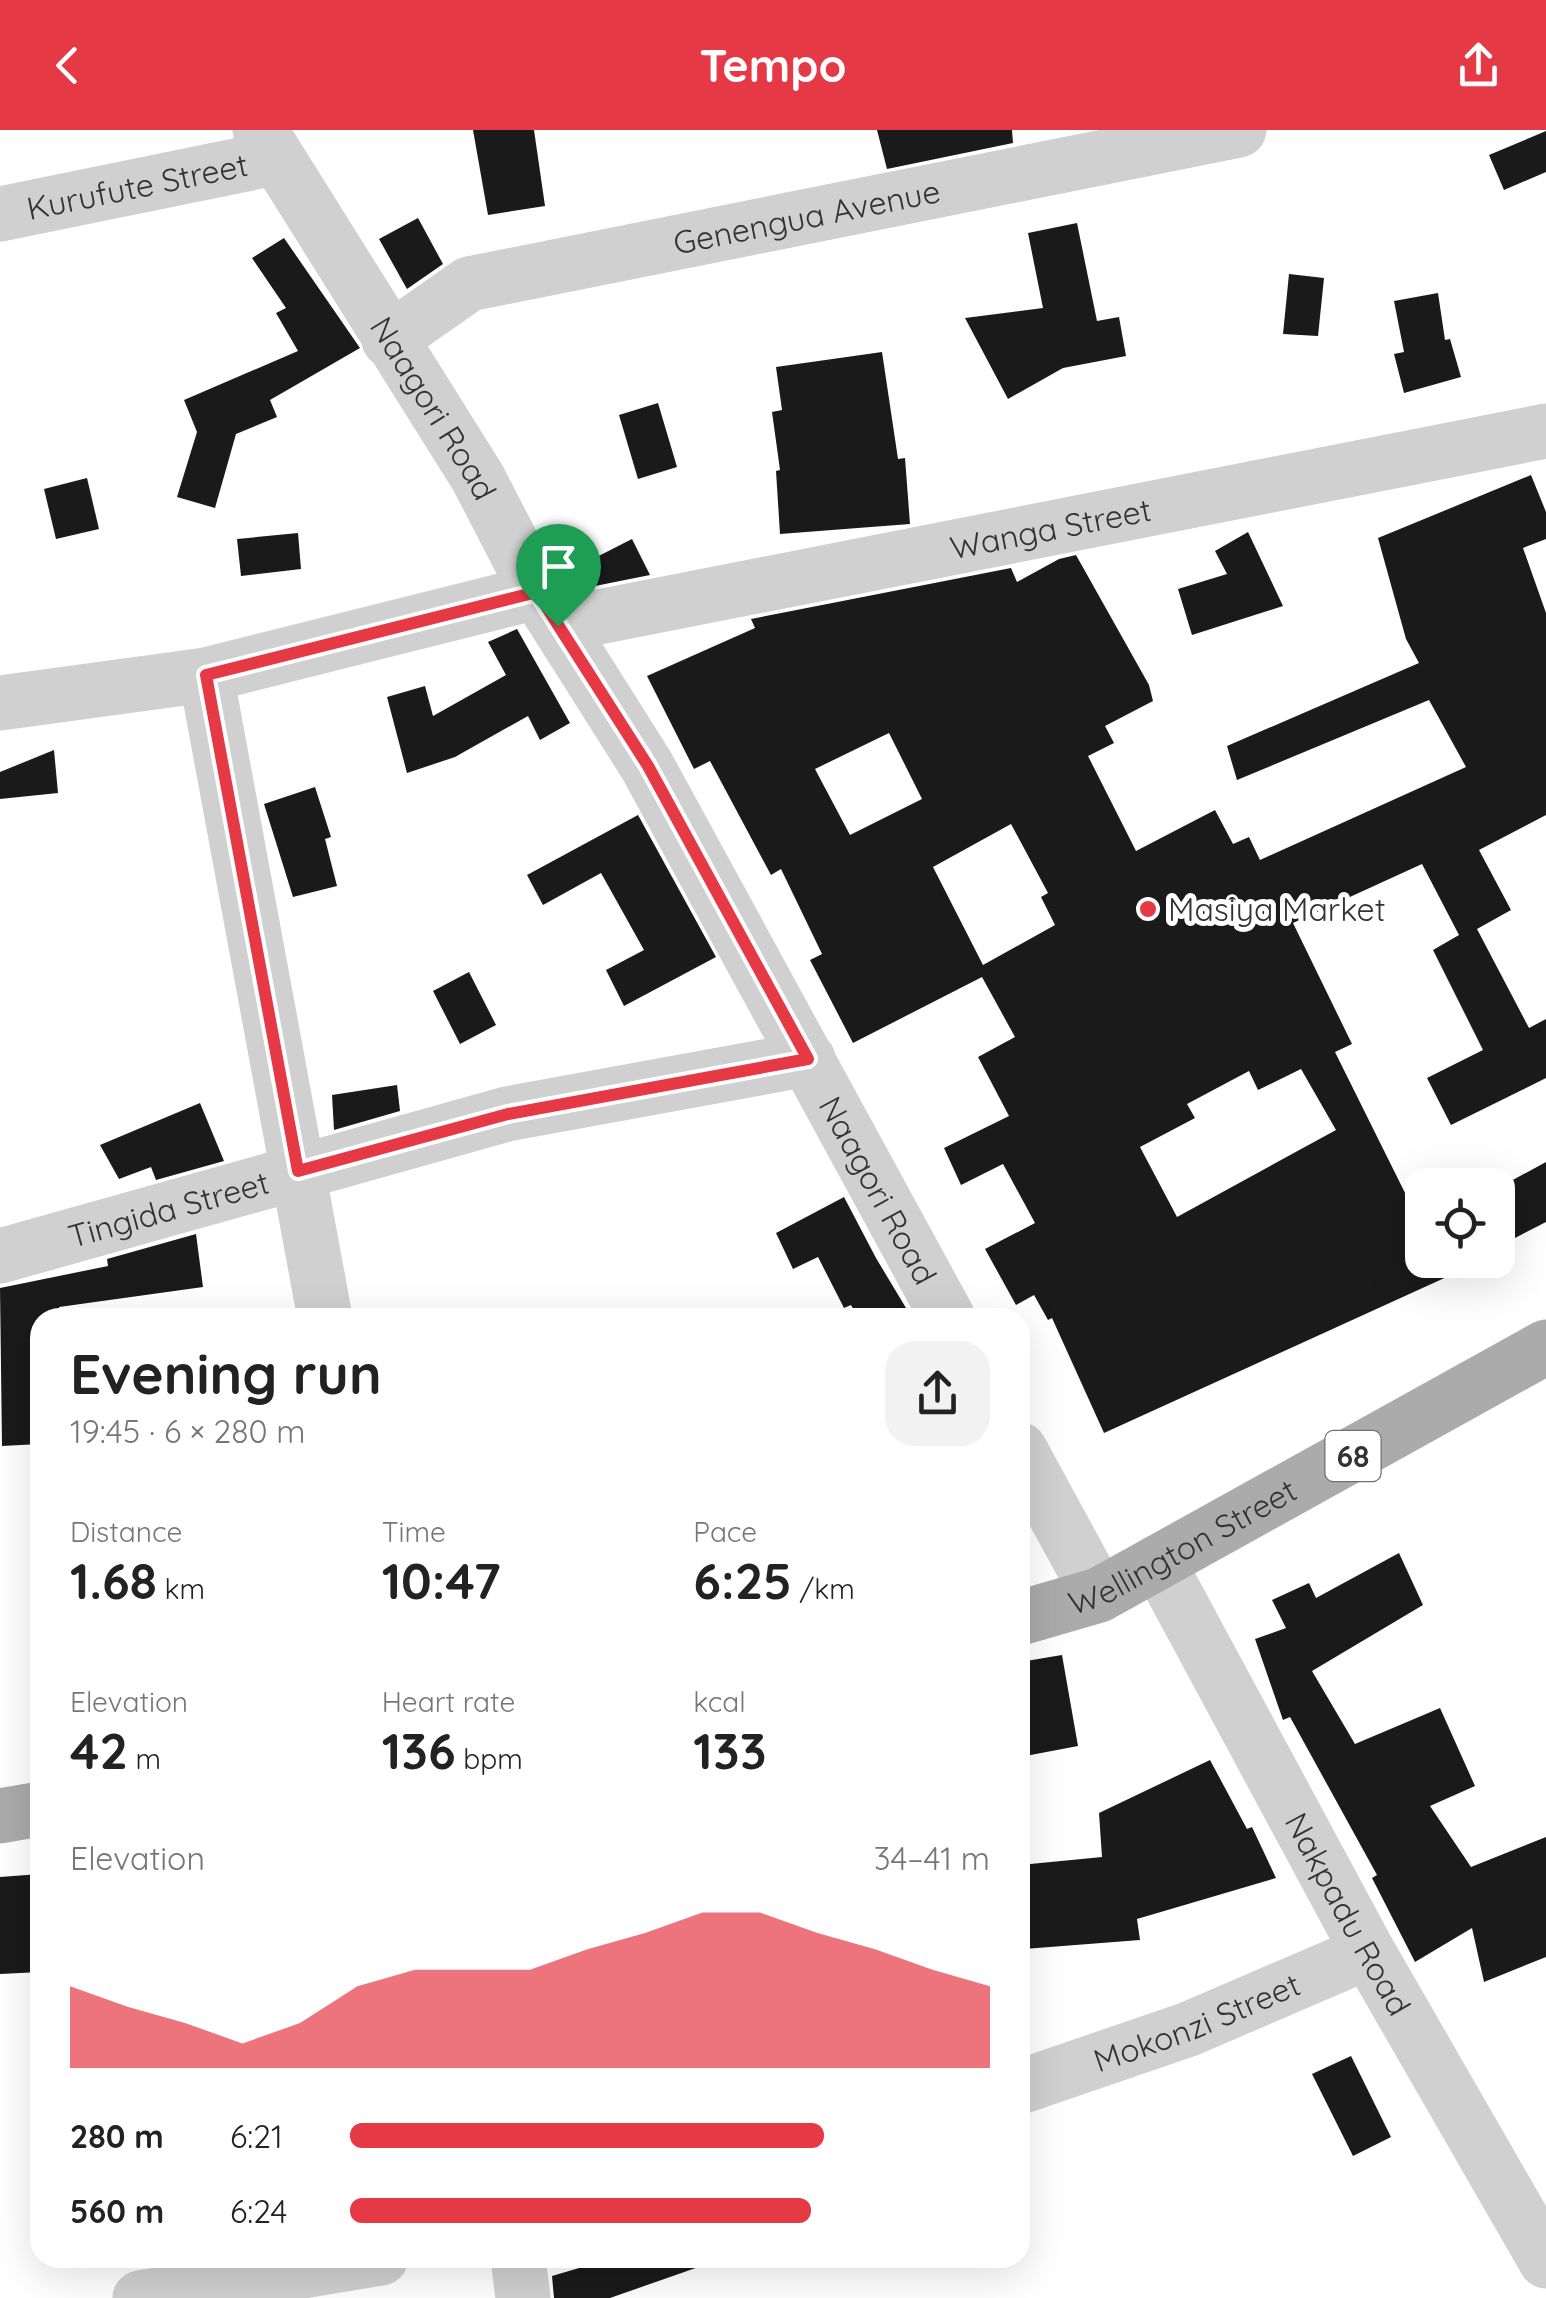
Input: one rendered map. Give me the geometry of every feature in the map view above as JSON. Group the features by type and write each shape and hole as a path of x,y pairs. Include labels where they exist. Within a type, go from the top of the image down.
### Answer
{"main road":[{"name":"Wellington Street","path":"1030,1615 1099,1596 1546,1347"},
{"path":"0,1816 30,1810"}],"street":[{"name":"Genengua Avenue","path":"389,340 469,284 1239,130"},
{"name":"Naagori Road","path":"267,144 478,478 548,609 648,766 943,1308"},
{"name":"Kurufute Street","path":"0,214 267,144"},
{"name":"Wanga Street","path":"0,703 206,675 548,609 1546,431"},
{"path":"206,675 322,1308"},
{"name":"Tingida Street","path":"0,1256 508,1114 808,1059"},
{"path":"1030,1468 1099,1596"},
{"name":"Nakpadu Road","path":"1158,1562 1368,1952 1539,2233"},
{"name":"Mokonzi Street","path":"1030,2083 1189,2030 1368,1952"},
{"path":"140,2298 321,2268"},
{"path":"519,2268 523,2298"}],"building":[{"path":"473,130 534,130 545,206 488,215"},
{"path":"877,130 1012,130 1013,143 887,169"},
{"path":"1546,131 1546,172 1504,190 1489,155"},
{"path":"418,218 443,264 407,289 379,239"},
{"path":"1077,223 1097,321 1119,317 1126,356 1063,368 1008,399 965,318 1043,308 1028,233"},
{"path":"284,238 360,348 270,400 277,417 236,434 215,508 177,497 197,432 184,400 298,351 276,313 286,308 252,258"},
{"path":"1289,274 1324,278 1318,336 1283,334"},
{"path":"1438,293 1445,340 1450,339 1461,377 1404,393 1394,354 1404,352 1394,301"},
{"path":"882,352 898,459 905,458 910,524 780,534 776,471 780,470 772,412 782,410 776,367"},
{"path":"658,403 677,467 638,479 619,415"},
{"path":"1531,475 1546,512 1546,539 1523,548 1546,613 1546,815 1479,850 1511,910 1477,929 1529,1028 1546,1019 1546,1078 1451,1125 1427,1078 1483,1050 1433,950 1459,935 1422,864 1293,923 1352,1044 1335,1052 1405,1193 1405,1278 1444,1278 1104,1433 1052,1318 1048,1320 1034,1295 1016,1305 985,1249 1035,1223 1003,1164 961,1185 944,1148 1009,1116 978,1057 1015,1037 982,977 853,1043 810,960 822,954 781,869 771,875 710,761 694,769 647,676 755,628 751,619 1011,568 1017,582 1059,559 1076,555 1149,685 1153,701 1105,726 1114,743 1088,756 1136,851 1215,810 1233,844 1249,837 1260,860 1466,767 1429,700 1237,780 1227,746 1419,663 1406,639 1378,538","holes":["889,733 922,799 850,835 815,769","1011,824 1048,893 1041,897 1055,925 983,965 933,867","1301,1069 1336,1130 1177,1217 1140,1147 1195,1118 1187,1104 1249,1071 1258,1090"]},
{"path":"87,478 99,529 56,539 44,489"},
{"path":"1248,532 1283,606 1192,635 1178,589 1227,574 1215,551"},
{"path":"298,533 301,569 241,576 237,539"},
{"path":"632,539 650,575 590,587 579,566"},
{"path":"517,629 570,723 540,740 528,716 455,757 407,773 387,697 425,686 433,716 506,675 488,642"},
{"path":"54,750 58,793 0,799 0,772"},
{"path":"315,787 331,837 325,839 337,886 293,897 264,804"},
{"path":"638,815 716,957 624,1006 606,970 644,950 601,873 543,905 527,875"},
{"path":"469,972 496,1025 460,1044 433,991"},
{"path":"397,1085 400,1111 334,1130 332,1095"},
{"path":"200,1103 224,1161 156,1180 151,1167 119,1179 100,1145"},
{"path":"1546,1162 1546,1222 1515,1238 1515,1179"},
{"path":"844,1197 906,1308 844,1308 818,1257 793,1269 776,1233"},
{"path":"196,1234 203,1287 59,1308 30,1308 30,1445 2,1446 0,1288 108,1266 107,1259"},
{"path":"1399,1553 1423,1605 1312,1671 1355,1744 1440,1708 1475,1786 1430,1806 1471,1867 1546,1837 1546,1957 1484,1982 1472,1928 1415,1962 1372,1878 1377,1875 1290,1717 1283,1720 1255,1639 1286,1628 1272,1600 1309,1583 1316,1598"},
{"path":"1062,1655 1078,1746 1030,1755 1030,1660"},
{"path":"1210,1760 1247,1829 1252,1827 1276,1878 1137,1919 1140,1940 1030,1949 1030,1864 1102,1857 1099,1813"},
{"path":"30,1875 30,1972 0,1974 0,1877"},
{"path":"1351,2056 1391,2137 1353,2156 1312,2074"},
{"path":"579,2268 696,2268 610,2298 554,2298 552,2276"}],"place":[{"name":"Masiya Market","path":"1148,909"}],"route":[{"path":"537,592 558,626 648,766 808,1059 508,1114 298,1171 206,675 537,592"}]}
